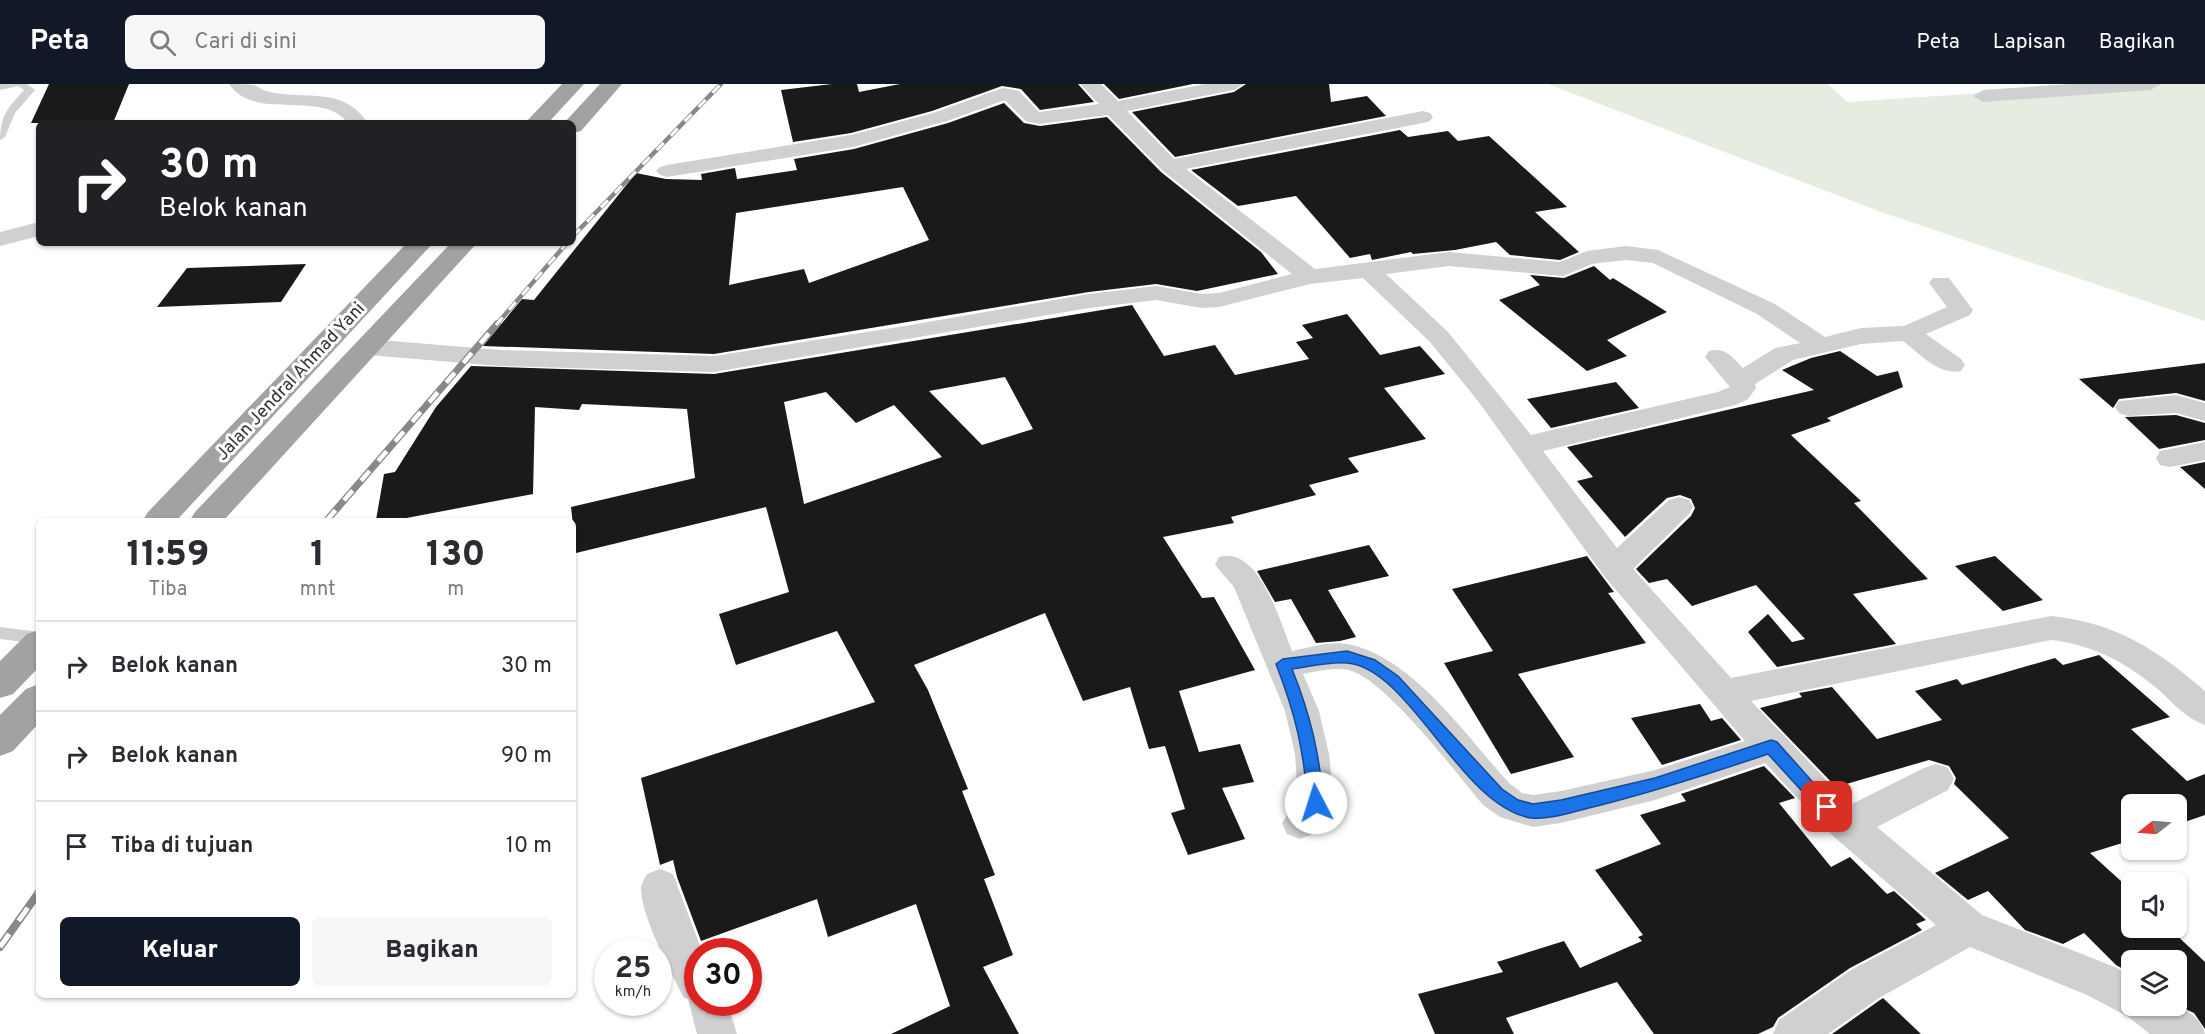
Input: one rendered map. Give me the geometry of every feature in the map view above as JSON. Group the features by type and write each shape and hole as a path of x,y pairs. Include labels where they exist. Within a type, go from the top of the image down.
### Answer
{"highway":[{"path":"539,120 574,84"},
{"path":"576,123 612,84"},
{"name":"Jalan Jendral Ahmad Yani","path":"161,518 418,246"},
{"name":"Jalan Jendral Ahmad Yani","path":"208,518 462,246"},
{"path":"0,684 36,647"},
{"path":"0,740 36,702"}],"street":[{"path":"239,84 257,94 332,93 344,102 356,120"},
{"path":"1090,84 1169,165 1310,277"},
{"path":"667,171 853,141 940,117 1004,94 1012,95 1036,118 1113,108 1234,84"},
{"path":"1983,96 2151,84"},
{"path":"1169,165 1423,117"},
{"path":"0,239 36,230"},
{"path":"368,347 500,358 714,364 894,336 1099,300 1156,294 1202,301 1219,300 1310,277 1368,270 1401,263 1449,259 1563,269 1587,258 1626,253 1658,257 1766,309 1819,344"},
{"path":"1368,270 1439,337 1615,568 1723,693 1827,807 1968,928 2101,981 2121,993"},
{"path":"1741,381 1784,354 1861,336 1908,333 1962,310 1941,283"},
{"path":"1908,333 1952,365"},
{"path":"1524,446 1726,399 1739,393 1743,388 1741,381 1718,357"},
{"path":"2128,407 2176,404 2205,412"},
{"path":"2170,458 2205,451"},
{"path":"1615,568 1679,507"},
{"path":"1230,565 1247,581 1302,711 1312,754 1316,803 1300,823"},
{"path":"1723,693 2051,628 2073,628 2117,642 2141,656 2205,711"},
{"path":"1283,664 1347,657 1370,664 1393,680 1496,794 1513,806 1533,811 1561,807 1655,785 1771,747"},
{"path":"1846,825 1936,778"},
{"path":"660,886 675,942 684,958"},
{"path":"1793,1034 1865,984 1968,928"},
{"path":"711,1016 717,1034"},
{"path":"2158,1016 2185,1034"}],"lane":[{"path":"0,87 15,84"},
{"path":"0,137 5,111 30,90 21,84"},
{"path":"0,633 36,638"}],"shaded area":[{"path":"1548,84 1828,84 1847,102 2114,84 2205,84 2205,321 1881,212"}],"building":[{"path":"49,84 129,84 114,120 36,120 36,123 31,123"},
{"path":"832,84 857,84 859,92 900,84 1078,84 1094,102 1040,110 1021,89 1002,86 932,111 851,133 793,142 781,90"},
{"path":"1104,84 1193,84 1119,99"},
{"path":"1246,84 1329,84 1331,102 1367,96 1386,116 1175,157 1132,112 1234,92"},
{"path":"1004,103 1024,123 1040,126 1107,117 1161,172 1261,252 1278,274 1197,291 1156,284 1089,292 714,354 483,346 522,299 534,300 636,173 666,179 702,180 701,174 735,168 737,179 797,170 794,159 854,149 948,123","holes":["903,187 929,240 809,283 804,269 729,285 736,213"]},
{"path":"1400,130 1408,137 1448,131 1458,141 1489,136 1567,207 1535,212 1579,252 1560,260 1510,255 1496,242 1455,250 1413,254 1411,252 1372,260 1370,254 1350,258 1296,196 1238,206 1191,170"},
{"path":"306,264 281,302 157,307 187,268"},
{"path":"1594,266 1610,280 1613,278 1667,312 1607,340 1627,356 1587,371 1499,300 1540,285 1530,275 1564,278"},
{"path":"1132,305 1164,356 1215,345 1235,375 1309,359 1296,342 1313,338 1302,325 1347,314 1380,355 1420,346 1445,374 1384,388 1426,439 1348,458 1359,472 1309,485 1316,495 1231,517 1234,523 1163,537 1202,598 1214,597 1255,670 1179,691 1199,752 1240,744 1254,782 1222,788 1245,839 1188,855 1171,813 1185,809 1165,746 1149,749 1130,687 1083,701 1045,613 914,665 928,690 968,789 962,791 995,875 984,879 1013,955 983,967 1019,1034 891,1034 950,1006 916,904 828,937 817,899 709,938 700,938 673,860 660,865 641,778 875,702 837,631 736,665 719,614 789,592 766,507 576,553 576,518 572,518 571,507 695,478 687,409 582,404 579,410 535,407 533,494 407,518 376,518 384,474 395,472 436,407 471,366 714,374","holes":["1005,377 1033,429 982,445 929,391","826,392 856,423 894,405 942,457 804,504 784,402"]},
{"path":"1840,351 1877,376 1898,371 1903,387 1827,418 1831,421 1791,435 1861,501 1854,503 1928,579 1853,594 1896,644 1777,667 1748,632 1768,614 1792,642 1805,639 1756,585 1692,606 1667,579 1649,583 1636,569 1691,516 1695,508 1691,499 1680,495 1667,498 1625,537 1577,481 1593,477 1567,447 1814,390 1782,370 1811,358"},
{"path":"2205,363 2205,401 2176,393 2119,399 2113,408 2079,379"},
{"path":"1616,382 1639,408 1551,428 1527,399"},
{"path":"2176,415 2205,423 2205,440 2159,449 2125,417"},
{"path":"2205,462 2205,489 2180,467"},
{"path":"1369,545 1389,576 1328,590 1356,637 1340,641 1316,643 1291,599 1275,602 1257,571"},
{"path":"1587,556 1614,592 1608,593 1646,643 1518,674 1574,757 1511,774 1444,663 1493,651 1452,589"},
{"path":"1995,556 2043,600 2003,611 1955,566"},
{"path":"2099,655 2170,717 2131,729 2187,781 2205,774 2205,815 2187,821 2187,794 2121,794 2121,843 2090,853 2121,881 2121,938 2180,938 2205,962 2205,1029 2194,1013 2187,1010 2187,950 2121,950 2121,968 2084,933 2063,944 2025,930 1988,891 1968,900 1935,873 2009,838 1954,784 1956,778 1949,766 1929,760 1836,787 1760,708 1802,697 1799,693 1832,687 1877,739 1942,720 1915,691 1957,679 1962,685 2055,658 2063,665"},
{"path":"1700,704 1711,721 1722,718 1741,740 1662,765 1631,718"},
{"path":"1764,766 1795,798 1779,803 1831,867 1850,857 1887,894 1894,891 1926,920 1916,924 1922,930 1850,968 1778,1018 1773,1027 1758,1034 1654,1034 1617,982 1506,1018 1514,1034 1435,1034 1418,994 1503,972 1497,962 1564,941 1580,968 1642,941 1638,937 1643,935 1595,870 1661,844 1640,815 1686,801 1681,794"},
{"path":"1883,998 1921,1034 1832,1034 1880,1000"}],"railway":[{"path":"576,233 721,84"},
{"path":"496,325 564,246"},
{"path":"329,518 497,324"},
{"path":"0,947 36,896"}],"route":[{"path":"1316,803 1312,754 1302,711 1283,664 1347,657 1370,664 1393,680 1496,794 1513,806 1533,811 1561,807 1655,785 1771,747 1827,807"}]}
